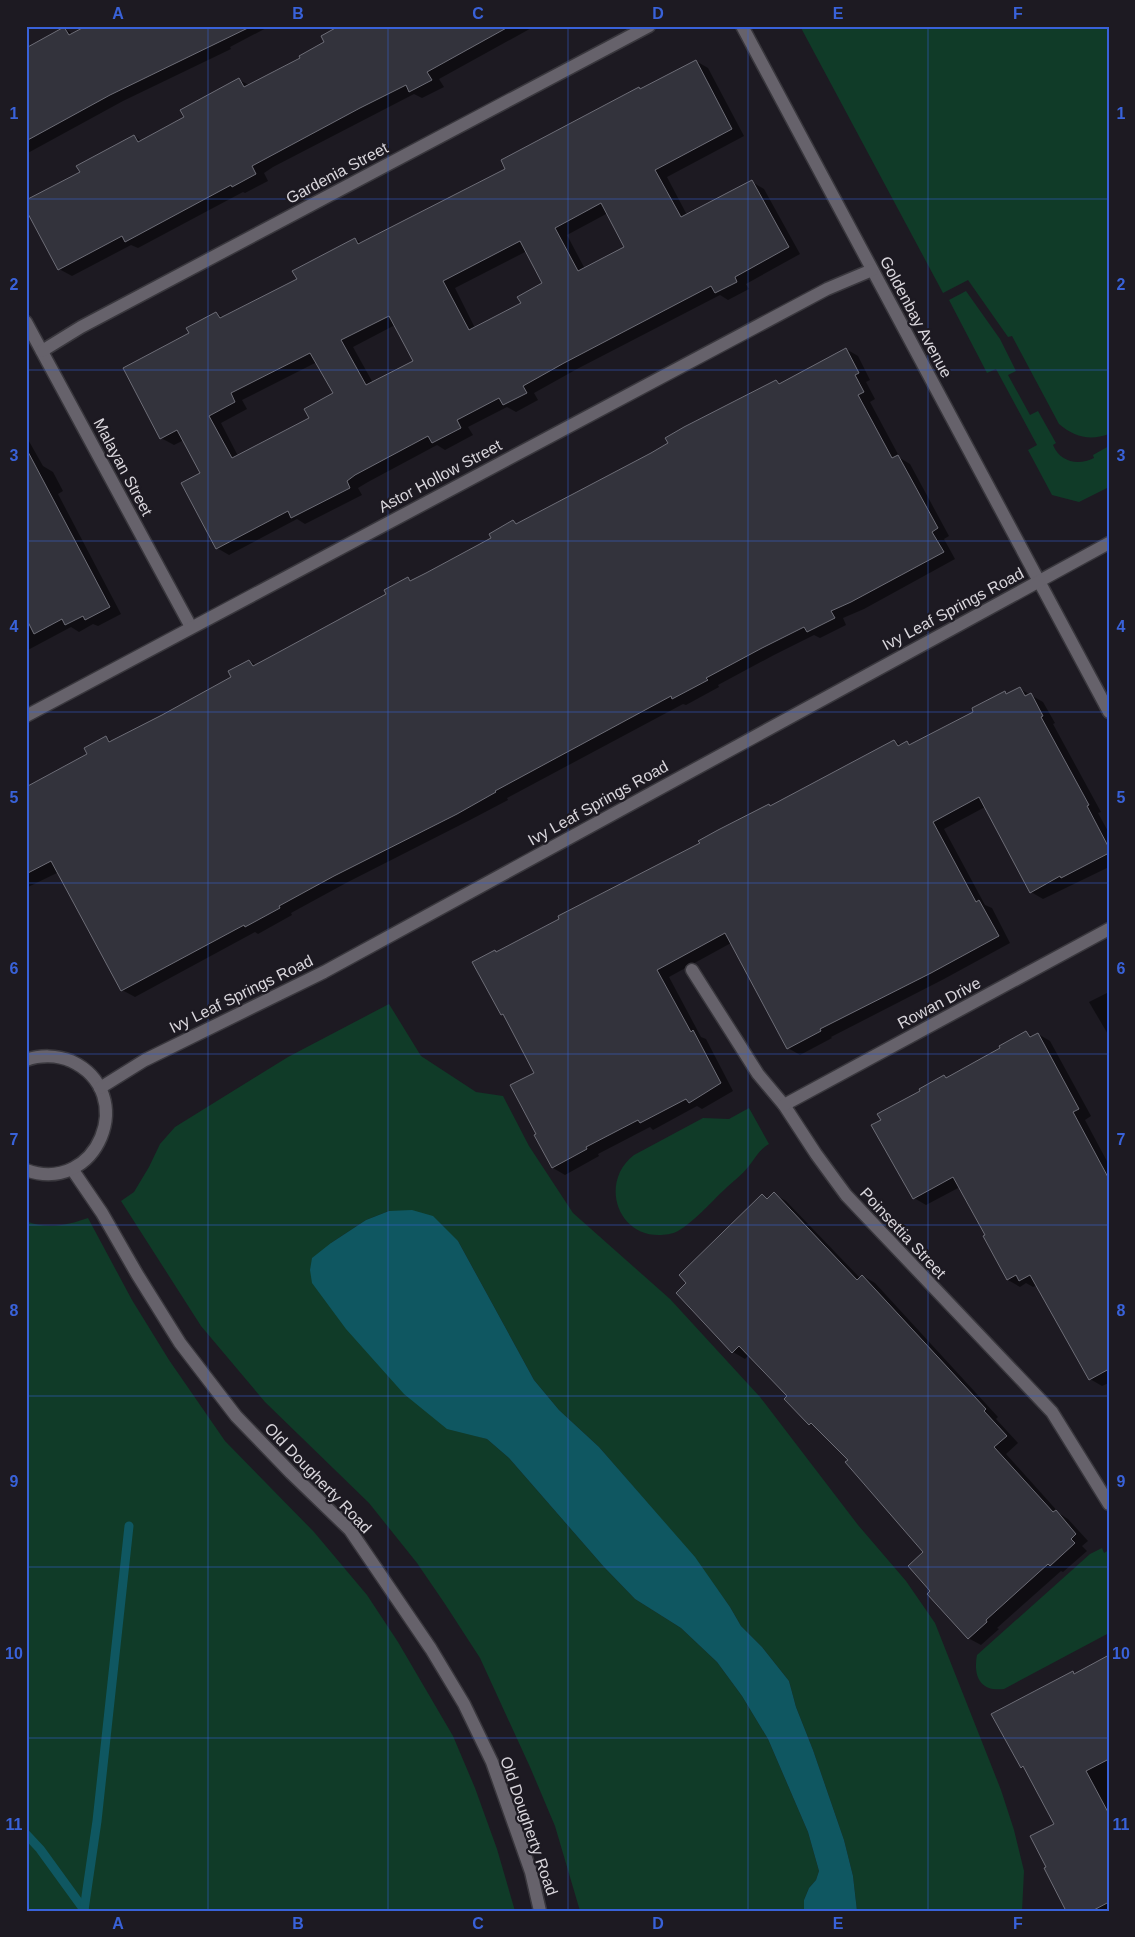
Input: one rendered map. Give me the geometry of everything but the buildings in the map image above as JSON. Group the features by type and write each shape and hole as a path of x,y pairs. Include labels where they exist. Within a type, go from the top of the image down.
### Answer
{"street":[{"name":"Gardenia Street","path":"42,350 81,327 649,26"},
{"name":"Goldenbay Avenue","path":"742,26 1109,712"},
{"name":"Astor Hollow Street","path":"26,716 827,289 872,270"},
{"name":"Malayan Street","path":"26,322 190,627"},
{"name":"Ivy Leaf Springs Road","path":"100,1088 145,1060 324,972 1109,543"},
{"name":"Rowan Drive","path":"784,1105 1109,929"},
{"name":"Poinsettia Street","path":"692,970 758,1074 784,1105 846,1195 1052,1412 1109,1504"},
{"path":"26,1060 48,1056 64,1058 91,1074 100,1088 105,1103 106,1119 104,1135 96,1149 86,1161 72,1170 54,1174 36,1174 26,1170"},
{"name":"Old Dougherty Road","path":"72,1170 102,1213 137,1274 186,1350 236,1416 350,1530 431,1649 464,1704 492,1762 531,1872 540,1911"}],"green space":[{"path":"800,26 1109,26 1109,434 1082,437 1070,432 1059,424 1012,336 1008,337 968,280 943,293"},
{"path":"966,291 1000,339 1016,371 1008,375 1030,415 1038,411 1056,443 1053,445 1056,451 1065,459 1082,462 1094,458 1093,455 1109,446 1109,487 1079,502 1052,495 1028,450 1037,445 996,369 987,373 949,300"},
{"path":"389,1004 421,1056 476,1092 503,1096 529,1146 573,1213 670,1299 760,1397 858,1525 906,1581 935,1623 1001,1790 1014,1830 1024,1871 1022,1911 857,1911 853,1876 844,1840 796,1707 789,1681 762,1647 741,1626 730,1607 694,1557 599,1447 559,1410 534,1380 458,1241 389,1211 366,1220 331,1243 477,1436 487,1439 509,1458 604,1567 635,1599 681,1628 717,1662 742,1696 768,1739 808,1832 819,1871 804,1900 804,1911 580,1911 555,1826 480,1658 417,1563 369,1503 265,1402 201,1326 121,1201 134,1192 160,1144 175,1127 288,1057"},
{"path":"749,1108 769,1144 696,1217 676,1232 659,1235 644,1233 632,1226 623,1217 618,1205 616,1192 618,1178 624,1166 634,1155 703,1118 729,1119"},
{"path":"88,1218 132,1300 169,1360 225,1441 314,1532 367,1595 398,1642 453,1736 475,1788 497,1849 515,1911 26,1911 26,1221 34,1224 57,1226"},
{"path":"1102,1548 1104,1553 1109,1550 1109,1633 1004,1689 989,1688 984,1685 977,1676 977,1655 1090,1554"}],"water":[{"path":"412,1210 433,1216 458,1241 534,1380 559,1410 599,1447 695,1557 741,1626 762,1647 789,1681 796,1707 844,1840 853,1876 857,1911 804,1911 804,1900 819,1871 808,1832 768,1739 742,1696 717,1662 681,1628 635,1599 604,1567 509,1458 487,1439 447,1429 404,1394 346,1329 312,1283 310,1270 312,1258 331,1243 366,1220 389,1211"}],"waterway":[{"path":"84,1910 97,1821 129,1526"},
{"path":"26,1834 40,1849 85,1911"}]}
